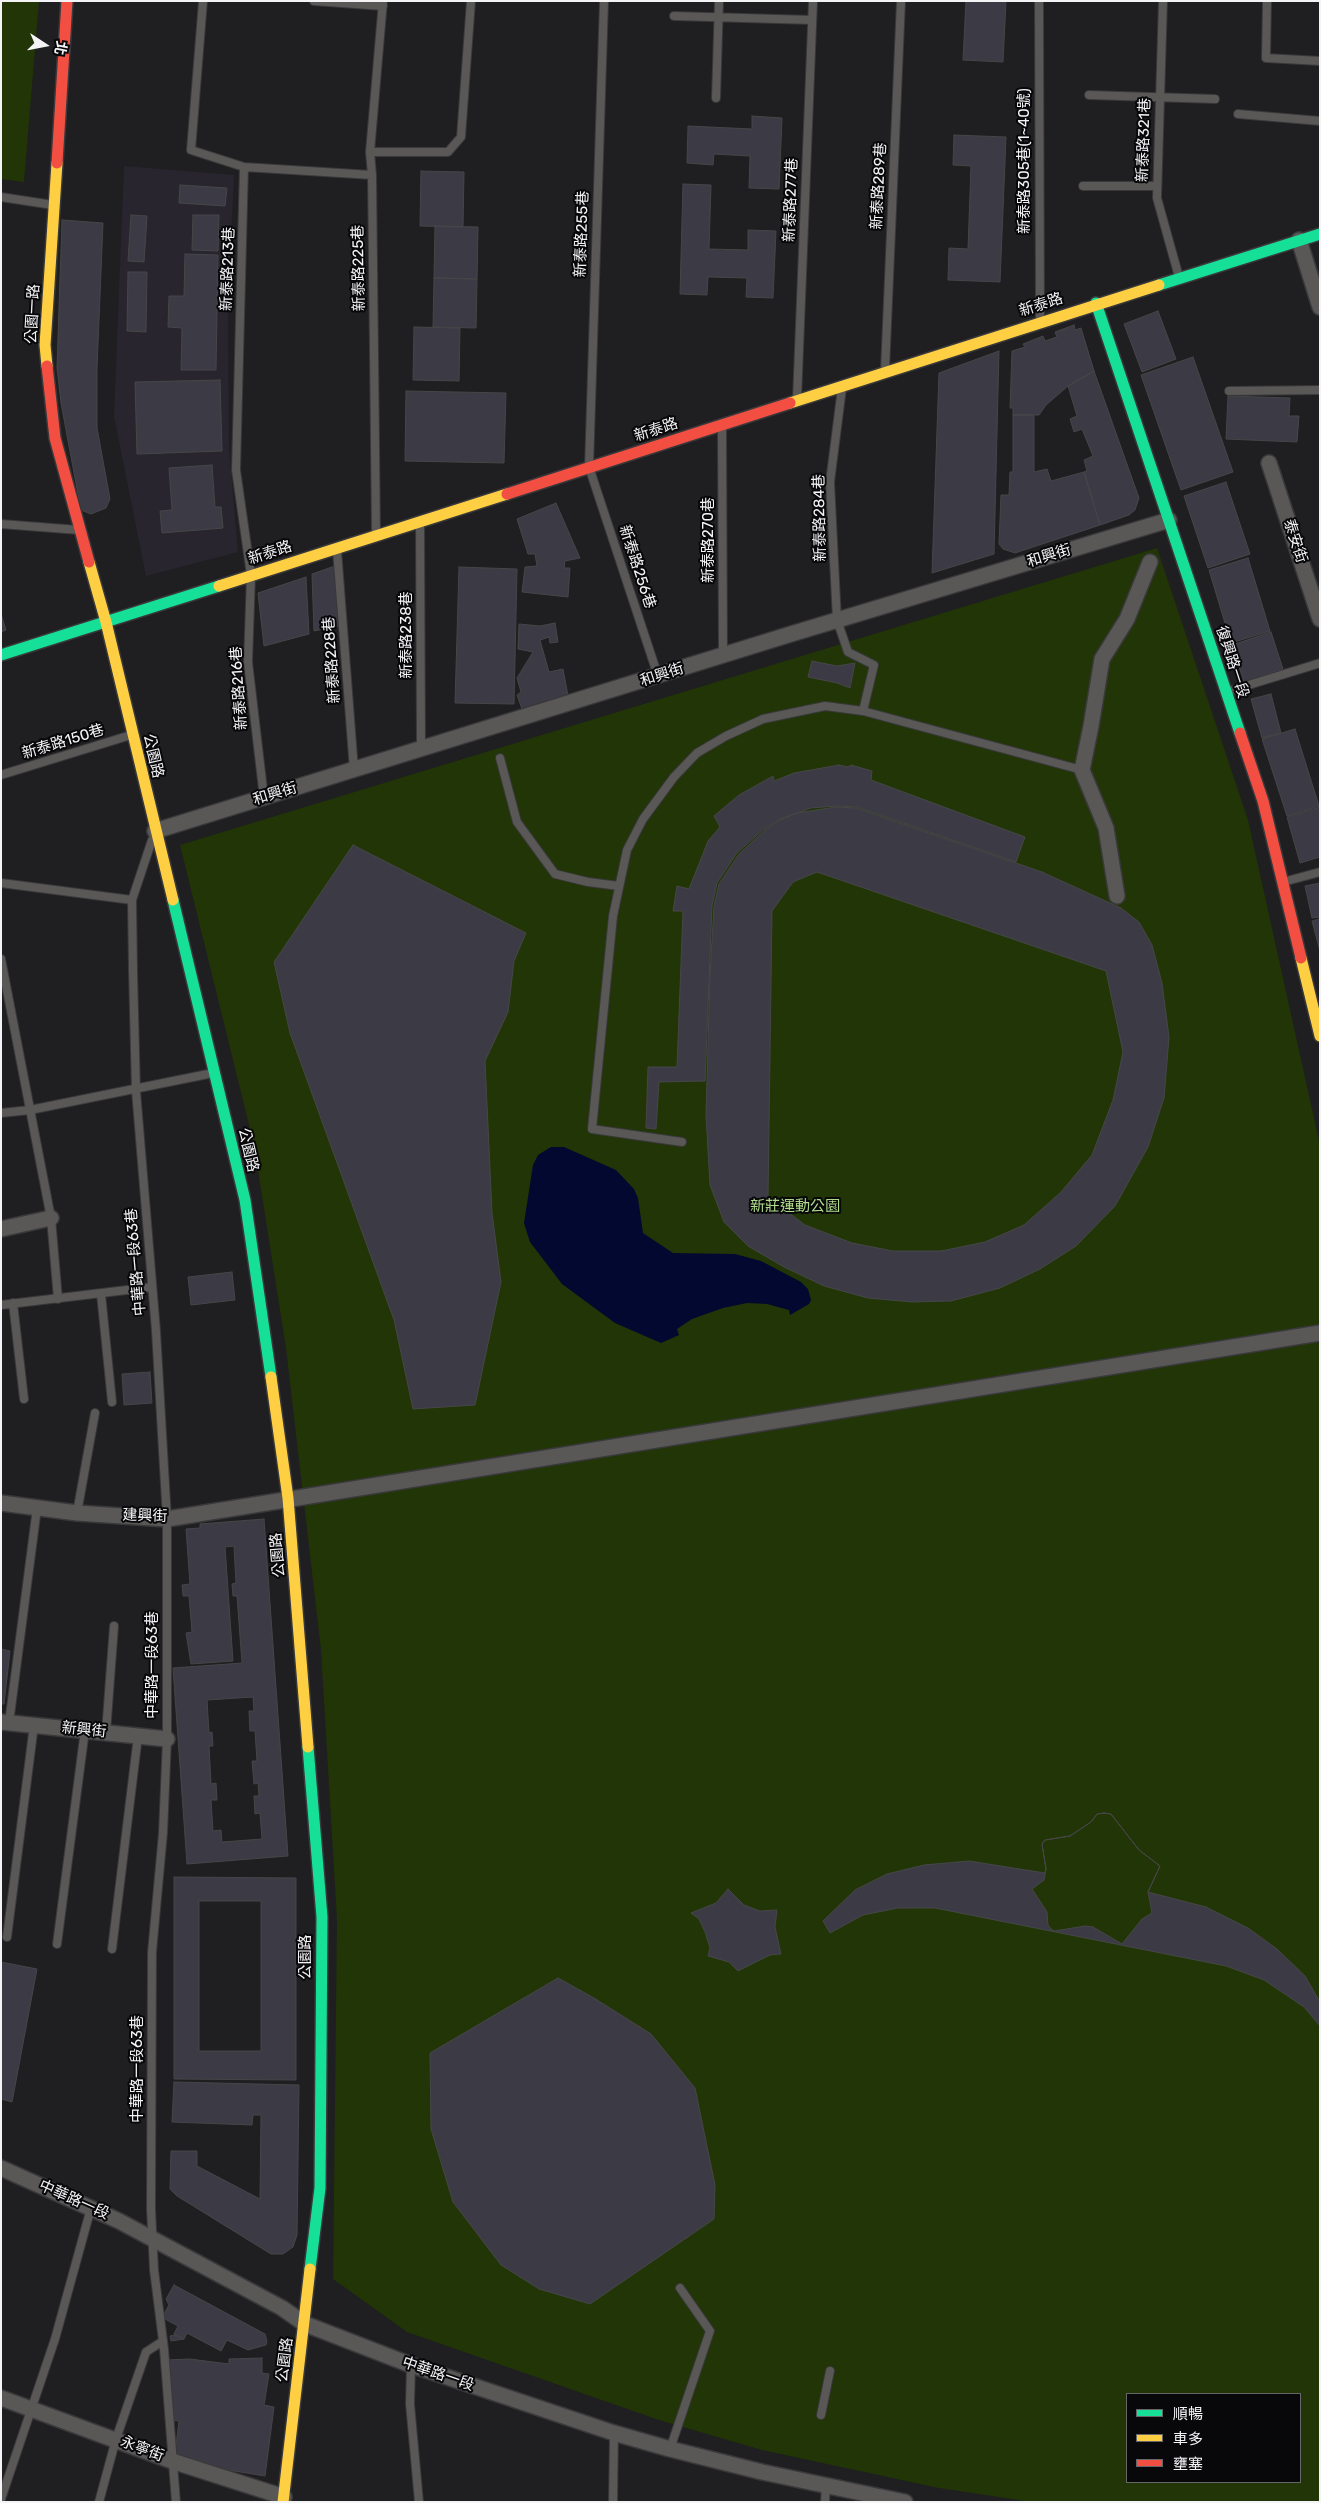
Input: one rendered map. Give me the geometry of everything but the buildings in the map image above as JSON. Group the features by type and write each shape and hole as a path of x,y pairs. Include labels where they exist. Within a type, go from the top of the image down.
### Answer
{"street":[{"name":"公園一路","path":"67,1 45,345 56,438 106,622"},
{"name":"新泰路","path":"1,655 1096,303 1320,234"},
{"path":"1299,240 1320,307"},
{"name":"復興路一段","path":"1096,303 1262,801 1320,1036"},
{"name":"泰安街","path":"1269,463 1320,618"},
{"name":"和興街","path":"155,831 837,620 1169,520"},
{"path":"1117,896 1106,828 1082,770 1092,726 1102,659 1127,619 1150,562"},
{"name":"公園路","path":"106,622 245,1200 288,1498 322,1917 320,2188 284,2499"},
{"path":"1,1229 51,1218"},
{"name":"建興街","path":"1,1503 77,1513 167,1519 1320,1333"},
{"name":"新興街","path":"5,1723 167,1739"},
{"name":"中華路一段","path":"1,2168 91,2208 152,2238 282,2308 305,2324 411,2365 614,2433 670,2449 906,2502"},
{"name":"永寧街","path":"1,2398 172,2461 284,2499"}],"lane":[{"path":"203,1 191,150 244,167 372,175"},
{"path":"314,1 383,4"},
{"path":"370,152 448,152 462,137 471,1"},
{"name":"新泰路255巷","path":"589,467 604,1"},
{"path":"716,98 719,1"},
{"name":"新泰路277巷","path":"797,400 813,1"},
{"name":"新泰路289巷","path":"885,372 902,1"},
{"name":"新泰路305巷(1~40號)","path":"1039,1 1040,322"},
{"name":"新泰路321巷","path":"1163,1 1156,186 1157,198 1180,277"},
{"path":"1267,1 1266,58 1320,61"},
{"name":"新泰路225巷","path":"376,535 372,175 370,152 383,4"},
{"path":"674,16 812,20"},
{"path":"1088,95 1215,99"},
{"path":"1238,114 1320,121"},
{"name":"新泰路213巷","path":"244,167 236,470 251,575"},
{"path":"1083,186 1156,186"},
{"path":"1,197 55,205"},
{"name":"新泰路284巷","path":"842,385 830,482 837,620 848,652 874,665 863,711"},
{"path":"1229,391 1320,390"},
{"name":"新泰路270巷","path":"722,424 723,655"},
{"name":"新泰路256巷","path":"589,467 658,676"},
{"name":"新泰路238巷","path":"420,521 421,750"},
{"path":"1,524 81,530"},
{"name":"新泰路228巷","path":"337,548 354,770"},
{"name":"新泰路216巷","path":"251,575 248,662 264,798"},
{"path":"1226,692 1320,663"},
{"path":"682,1142 592,1129 613,916 627,850 643,819 674,777 697,753 726,736 763,719 826,706 863,711 1082,770"},
{"name":"新泰路150巷","path":"1,775 132,734"},
{"path":"500,758 517,822 555,874 588,882 619,886"},
{"name":"中華路一段63巷","path":"155,831 132,900 136,1090 152,1287 167,1519 167,1739 163,1833 152,1952 152,2238 163,2341 176,2502"},
{"path":"1282,882 1320,872"},
{"path":"1,882 132,900"},
{"path":"1,958 51,1218 58,1299"},
{"path":"1,1113 30,1110 215,1073"},
{"path":"1,1305 152,1287"},
{"path":"101,1294 112,1402"},
{"path":"12,1303 24,1399"},
{"path":"77,1513 94,1413"},
{"path":"5,1723 37,1508"},
{"path":"106,1732 114,1626"},
{"path":"7,1937 34,1725"},
{"path":"57,1944 85,1730"},
{"path":"112,1949 138,1736"},
{"path":"1,2498 55,2339 91,2208"},
{"path":"670,2449 710,2331 680,2288"},
{"path":"99,2502 116,2439 146,2352 163,2341"},
{"path":"411,2365 410,2404 419,2502"},
{"path":"820,2415 830,2371"},
{"path":"613,2502 614,2433"},
{"path":"825,2502 826,2485"}],"shaded area":[{"path":"124,166 234,175 228,301 229,448 238,552 146,576 114,416"}],"green space":[{"path":"1,1 39,1 24,182 1,179"},
{"name":"新莊運動公園","path":"1157,548 1248,820 1320,1145 1320,2502 1032,2502 939,2488 762,2450 659,2420 407,2332 333,2279 337,1920 321,1650 286,1348 254,1145 180,845"}],"water":[{"path":"551,1147 564,1147 616,1170 634,1189 638,1198 643,1233 673,1253 735,1254 761,1261 801,1282 808,1289 811,1300 809,1304 790,1315 789,1310 767,1304 747,1303 723,1308 692,1319 677,1329 679,1335 661,1343 615,1323 562,1284 530,1242 524,1223 533,1165 538,1155"}],"traffic: fast":[{"path":"1159,285 1320,234"},
{"path":"1096,303 1240,733"},
{"path":"1,655 219,586"},
{"path":"173,900 245,1200 271,1377"},
{"path":"308,1747 322,1917 320,2188 310,2269"}],"traffic: slow":[{"path":"47,366 45,345 57,163"},
{"path":"790,403 1159,285"},
{"path":"219,586 507,494"},
{"path":"89,562 106,622 173,900"},
{"path":"1301,958 1320,1036"},
{"path":"271,1377 288,1498 308,1747"},
{"path":"283,2502 310,2269"}],"traffic: jam":[{"path":"57,163 67,1"},
{"path":"47,366 55,438 89,562"},
{"path":"507,494 790,403"},
{"path":"1240,733 1263,801 1301,958"}]}
